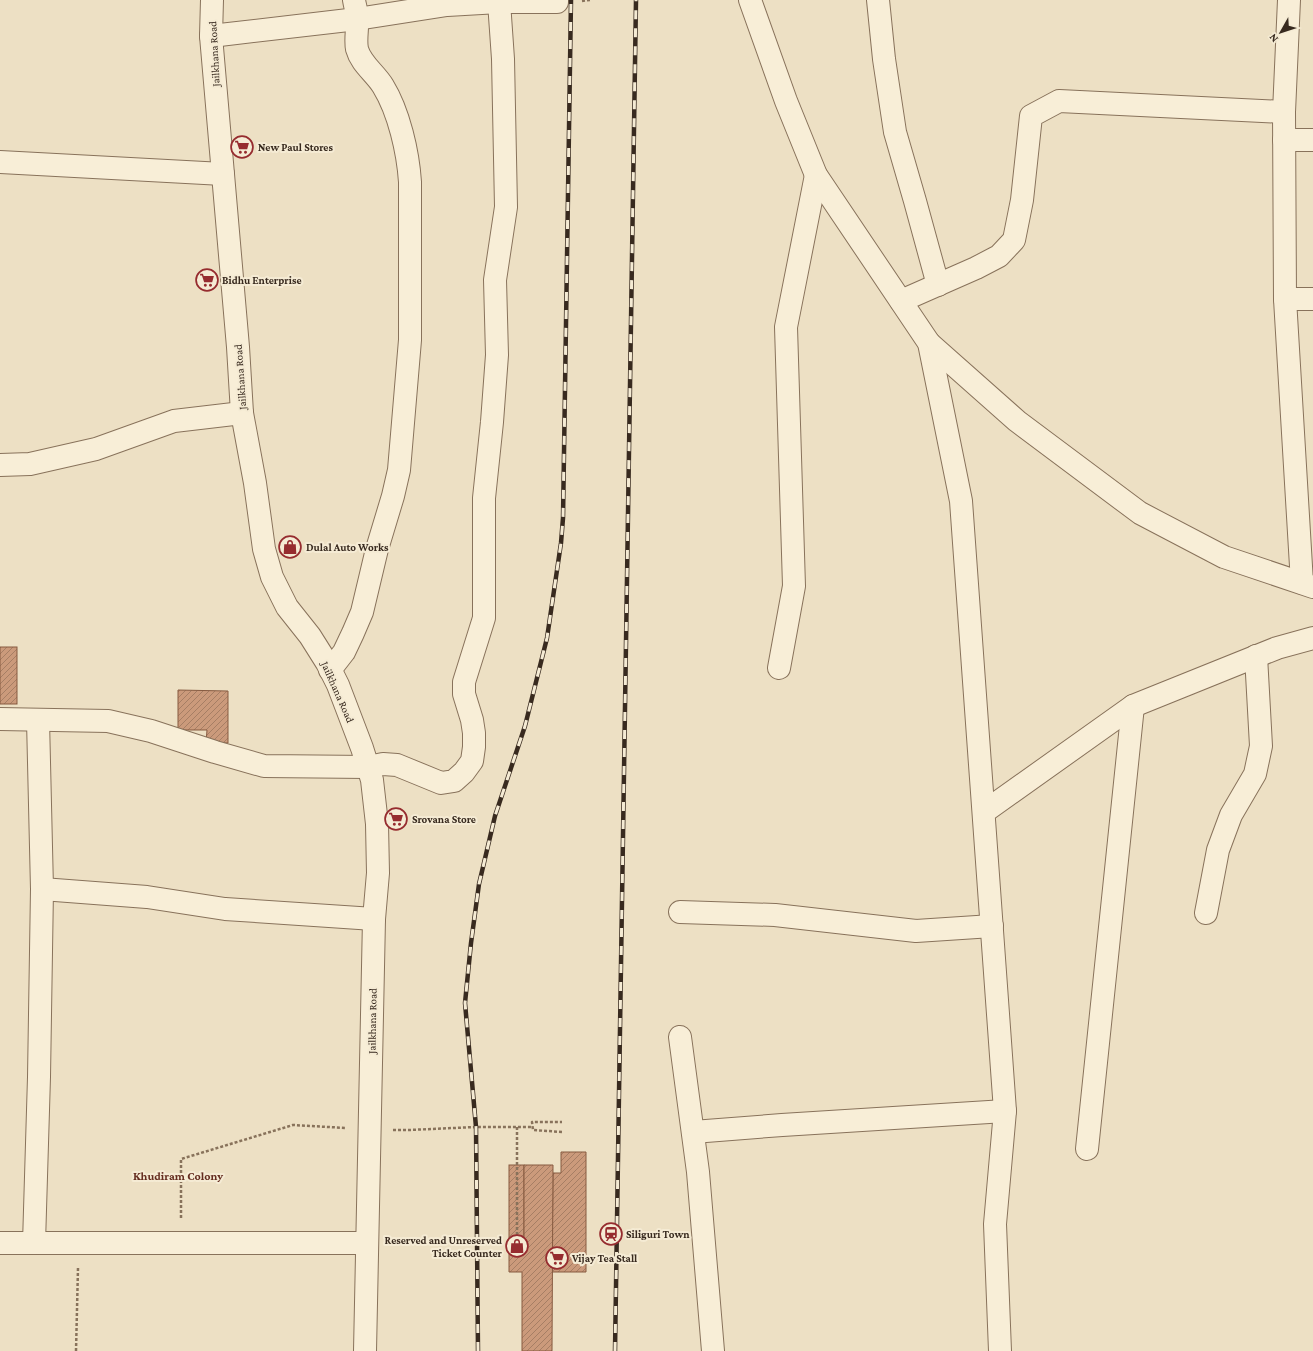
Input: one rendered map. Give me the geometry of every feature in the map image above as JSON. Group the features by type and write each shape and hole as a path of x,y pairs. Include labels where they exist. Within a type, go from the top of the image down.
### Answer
{"street":[{"name":"Jailkhana Road","path":"212,0 211,36 238,347 242,414 255,483 264,549 272,577 287,607 310,636 330,670 362,748 372,780 377,824 378,873 374,919 365,1351"},
{"path":"750,0 786,101 816,175 929,343 1017,421 1140,513 1224,557 1308,585 1285,299 1284,112 1289,0"},
{"path":"878,0 884,59 895,132 938,285"},
{"path":"211,36 356,9 499,2 557,1"},
{"path":"0,719 108,721 151,731 264,766 368,767 383,764 397,765 441,783 454,781 464,772 472,761 474,733 472,720 464,694 464,682 484,618 484,498 497,356 495,280 506,207 503,58 499,2"},
{"path":"330,670 344,652 362,612 377,549 393,496 399,470 401,434 410,352 410,182 408,160 389,97 377,77 362,60 357,49 356,9"},
{"path":"901,301 976,268 999,256 1014,240 1022,200 1031,116 1059,101 1284,112"},
{"path":"1284,140 1313,140"},
{"path":"0,162 223,174"},
{"path":"779,668 794,586 786,327 816,175"},
{"path":"1285,299 1313,299"},
{"path":"929,343 962,501 984,812 1005,1111 995,1224 1000,1351"},
{"path":"0,466 30,464 96,449 174,421 242,414"},
{"path":"984,812 1133,706 1277,648 1313,638"},
{"path":"1206,913 1218,850 1231,815 1255,774 1261,746 1256,656"},
{"path":"1086,1150 1133,706"},
{"path":"34,1243 42,889 38,720"},
{"path":"42,889 147,897 225,909 374,919"},
{"path":"680,912 775,915 916,931 992,926"},
{"path":"680,1038 698,1172 713,1351"},
{"path":"693,1132 1005,1111"},
{"path":"0,1242 367,1243"}],"path":[{"path":"562,1122 532,1122 533,1130 562,1132"},
{"path":"181,1243 181,1159 293,1125 409,1130 476,1127 533,1127"},
{"path":"517,1127 518,1244"},
{"path":"518,1240 524,1240"},
{"path":"76,1351 79,1243"}],"building":[{"path":"0,647 17,647 17,704 0,704"},
{"path":"178,690 228,691 228,743 206,743 207,730 178,730"},
{"path":"561,1152 586,1152 586,1272 552,1272 553,1173 561,1173"},
{"path":"509,1165 524,1165 524,1245 509,1245"},
{"path":"524,1165 553,1165 552,1351 522,1351 522,1272 509,1272 509,1245 524,1245"}],"railway":[{"path":"478,1351 476,1127 465,1003 479,884 495,816 525,726 547,638 561,543 563,518 571,0"},
{"path":"615,1351 636,0"}],"place":[{"name":"New Paul Stores","path":"242,147"},
{"name":"Bidhu Enterprise","path":"207,280"},
{"name":"Dulal Auto Works","path":"290,547"},
{"name":"Srovana Store","path":"396,819"},
{"name":"Siliguri Town","path":"611,1234"},
{"name":"Reserved and Unreserved Ticket Counter","path":"517,1246"},
{"name":"Vijay Tea Stall","path":"557,1258"}],"district":[{"name":"Khudiram Colony","path":"178,1176"}]}
